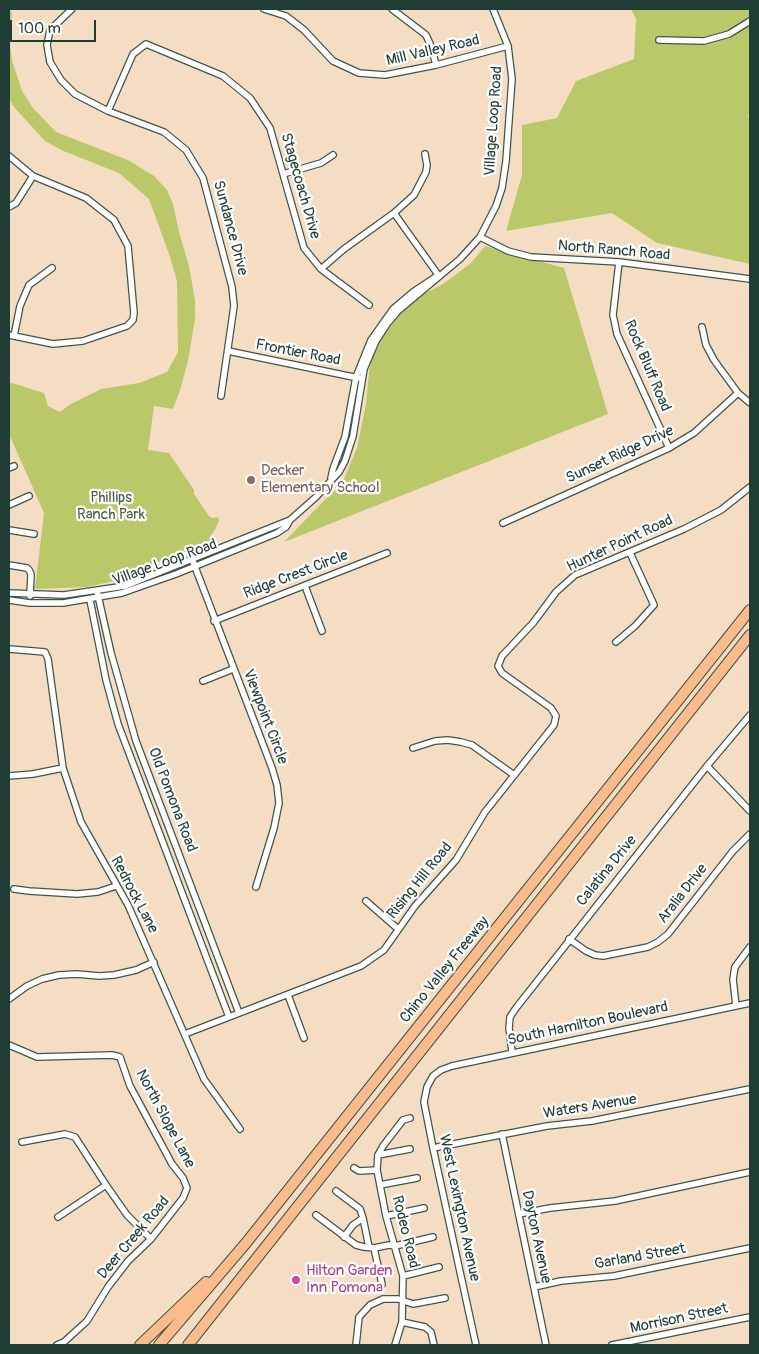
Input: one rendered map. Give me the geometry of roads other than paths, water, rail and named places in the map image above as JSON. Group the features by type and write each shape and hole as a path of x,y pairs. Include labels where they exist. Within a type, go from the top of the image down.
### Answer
{"highway":[{"name":"Chino Valley Freeway","path":"159,1345 246,1243 750,610"},
{"name":"Chino Valley Freeway","path":"188,1345 750,635"},
{"path":"194,1345 289,1217"},
{"path":"140,1345 246,1243"}],"street":[{"name":"Sundance Drive","path":"72,9 50,30 47,45 50,62 61,80 75,94 108,111 164,132 186,150 203,178 232,287 234,306 221,396"},
{"name":"Mill Valley Road","path":"264,9 286,16 304,30 332,61 359,73 385,75 436,65 508,46"},
{"path":"392,9 426,35 436,65"},
{"name":"Village Loop Road","path":"9,600 30,603 63,603 90,600 98,595 290,520 316,497 339,472 350,446 362,379 368,358 387,324 398,311 434,283 439,276 460,259 480,237 496,206 502,188 506,161 512,79 508,46 493,9"},
{"path":"659,40 704,41 729,34 750,21"},
{"name":"Stagecoach Drive","path":"108,111 133,54 146,44 222,76 250,98 270,128 304,248 321,269 369,305"},
{"path":"321,269 344,249 394,213 414,195 426,172 425,154"},
{"path":"283,174 321,163 333,155"},
{"path":"9,156 33,176 86,198 114,220 128,246 133,320 127,326 83,341 53,344 11,335 29,285 52,268"},
{"path":"9,207 16,203 33,176"},
{"path":"394,213 439,276"},
{"name":"North Ranch Road","path":"480,237 508,251 531,257 619,262 750,279"},
{"name":"Rock Bluff Road","path":"619,262 613,315 617,334 669,448"},
{"name":"Village Loop Road","path":"331,479 332,469 345,437 356,377 371,340 385,319 413,292 439,276"},
{"path":"702,326 706,345 710,353 738,393 750,403"},
{"name":"Frontier Road","path":"228,352 362,379"},
{"name":"Sunset Ridge Drive","path":"503,522 669,448 694,433 738,393"},
{"name":"Hunter Point Road","path":"498,666 502,656 533,623 556,592 575,576 630,554 721,510 750,487"},
{"path":"9,505 29,496"},
{"name":"Village Loop Road","path":"9,593 30,595 98,595 122,593 194,567 277,533 286,528 290,520"},
{"path":"9,530 34,534"},
{"name":"Ridge Crest Circle","path":"214,621 387,553"},
{"path":"616,642 635,626 654,605 630,554"},
{"name":"Viewpoint Circle","path":"192,559 277,785 279,803 274,828 256,887"},
{"path":"9,565 29,570 31,574 30,603"},
{"path":"305,586 322,631"},
{"name":"Old Pomona Road","path":"98,595 111,654 136,741 239,1013"},
{"name":"Old Pomona Road","path":"90,600 106,680 118,724 229,1017"},
{"name":"Redrock Lane","path":"9,649 45,652 48,659 64,768 81,822 128,905 204,1079 240,1129"},
{"name":"Rising Hill Road","path":"185,1034 361,966 384,950 414,906 456,860 485,812 554,725 556,716 551,708 512,681 502,673 498,666"},
{"path":"203,681 233,669"},
{"name":"Calatina Drive","path":"512,1052 509,1028 510,1017 569,939 750,715"},
{"path":"413,748 435,741 448,740 472,745 514,775"},
{"path":"707,766 750,812"},
{"path":"9,776 64,768"},
{"name":"Aralia Drive","path":"569,939 586,951 604,956 648,947 658,942 668,934 733,851 750,834"},
{"path":"14,889 77,894 98,892 116,886"},
{"path":"366,901 398,929"},
{"path":"736,1006 733,979 736,967 750,947"},
{"path":"9,999 27,986 42,979 59,975 77,974 114,975 136,970 154,962"},
{"path":"288,995 304,1038"},
{"name":"South Hamilton Boulevard","path":"433,1076 441,1070 452,1066 512,1052 750,1003"},
{"name":"North Slope Lane","path":"9,1045 36,1057 112,1054 120,1057 130,1086 187,1188"},
{"name":"West Lexington Avenue","path":"433,1076 427,1087 424,1102 476,1345"},
{"name":"Waters Avenue","path":"433,1148 547,1126 592,1121 750,1089"},
{"path":"378,1155 403,1120 410,1118"},
{"path":"22,1142 65,1134 75,1137 128,1215 151,1239"},
{"name":"Dayton Avenue","path":"502,1134 546,1345"},
{"path":"378,1155 410,1149"},
{"name":"Rodeo Road","path":"378,1155 377,1170 386,1216 403,1276 404,1301 402,1322 395,1345"},
{"path":"354,1168 359,1171 377,1170"},
{"path":"519,1214 550,1208 615,1201 750,1172"},
{"path":"380,1186 418,1178"},
{"path":"58,1217 106,1185"},
{"name":"Deer Creek Road","path":"57,1345 64,1342 87,1321 128,1261 151,1239 183,1198 187,1188"},
{"path":"336,1191 360,1209 382,1284"},
{"path":"386,1216 424,1208"},
{"path":"316,1215 356,1245 372,1248 389,1245 395,1246 433,1237"},
{"path":"344,1236 353,1225 363,1218"},
{"name":"Garland Street","path":"534,1286 561,1281 614,1276 750,1248"},
{"path":"403,1276 440,1267"},
{"path":"356,1345 359,1317 370,1305 383,1299 413,1304 445,1298"},
{"name":"Morrison Street","path":"612,1345 750,1317"},
{"path":"402,1322 425,1327 431,1332 434,1345"}],"place":[{"name":"Decker Elementary School","path":"251,480"},
{"name":"Hilton Garden Inn Pomona","path":"296,1280"}],"park label":[{"name":"Phillips Ranch Park","path":"111,506"}]}
